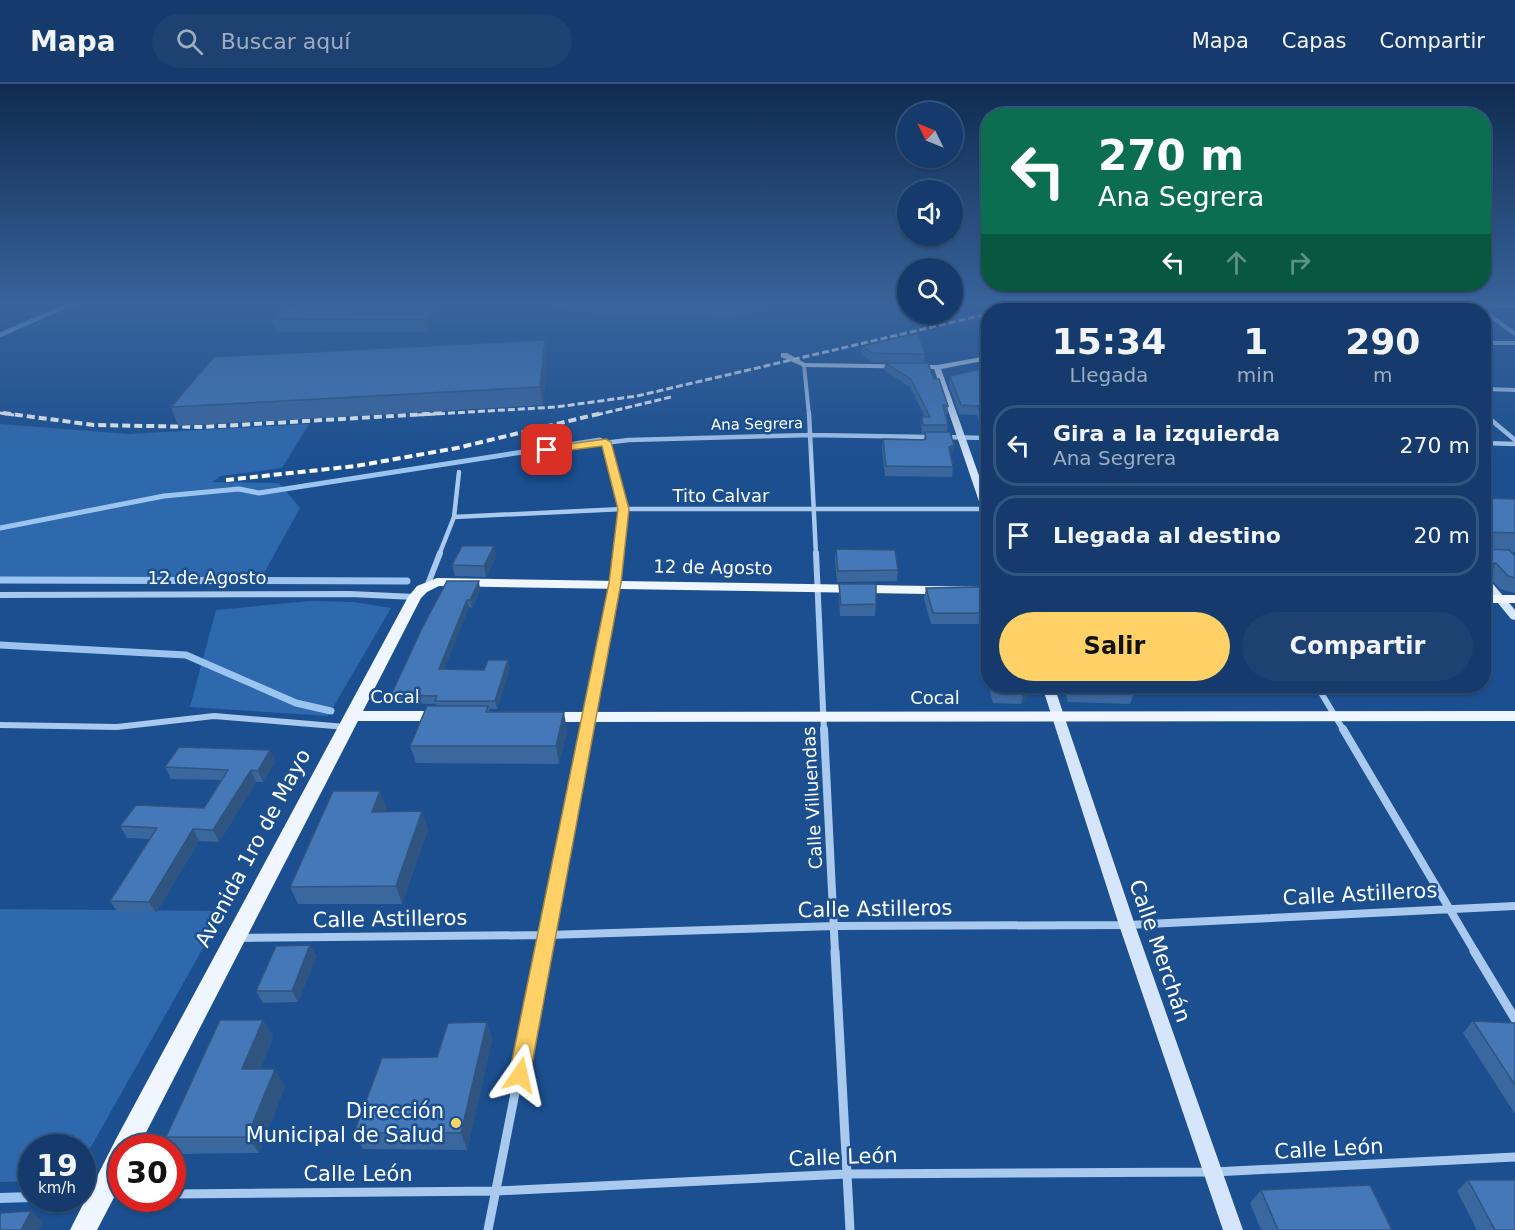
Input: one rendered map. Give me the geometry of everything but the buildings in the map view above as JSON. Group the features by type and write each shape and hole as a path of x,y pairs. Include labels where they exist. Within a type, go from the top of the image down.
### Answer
{"main road":[{"name":"12 de Agosto","path":"433,583 615,583 981,591"},
{"name":"Avenida 1ro de Mayo","path":"132,1134 415,597 433,583"},
{"path":"1491,599 1515,599"},
{"name":"Cocal","path":"351,721 459,716"},
{"name":"Cocal","path":"530,717 1515,716"},
{"path":"83,1230 108,1190"}],"street":[{"path":"787,356 803,365 937,367 981,359"},
{"name":"Calle Villuendas","path":"803,365 811,435 850,1230"},
{"path":"937,367 981,491"},
{"path":"1491,389 1515,390"},
{"path":"1491,420 1515,442"},
{"name":"Ana Segrera","path":"527,452 606,442 716,436 981,438"},
{"path":"488,1230 548,935 615,583 623,509 606,442"},
{"path":"1491,443 1515,442"},
{"path":"433,583 454,517 459,472"},
{"name":"Tito Calvar","path":"454,517 623,509 981,510"},
{"path":"1491,589 1515,617"},
{"name":"12 de Agosto","path":"0,596 350,594 415,597"},
{"name":"Calle Merchán","path":"1050,693 1127,925 1233,1230"},
{"path":"1321,693 1515,1019"},
{"name":"Cocal","path":"0,725 117,727 214,716 351,721"},
{"name":"Calle Astilleros","path":"236,938 548,935 835,926 1127,925 1515,906"},
{"name":"Calle León","path":"186,1194 496,1191 846,1174 1214,1172 1515,1157"}],"shaded area":[{"path":"0,424 128,434 309,424 282,468 221,476 212,482 279,483 300,508 259,582 0,580"},
{"path":"309,601 353,602 391,608 328,716 190,707 216,610"},
{"path":"0,909 224,911 96,1138 96,1134 18,1134 18,1181 0,1182"}],"waterway":[{"path":"0,528 164,496 239,489 259,493 600,440"},
{"path":"0,580 407,581"},
{"path":"0,645 186,655 296,703 331,711"},
{"path":"0,1198 18,1197"}],"railway":[{"path":"418,415 556,407 637,396 806,356"},
{"path":"596,415 671,397"},
{"path":"0,413 14,415"},
{"path":"3,413 94,425 203,427 444,413"},
{"path":"226,480 356,466 457,448 602,413"}],"place":[{"name":"Dirección Municipal de Salud","path":"456,1123"}],"route":[{"path":"520,1075 615,583 623,509 606,442 547,450"}]}
